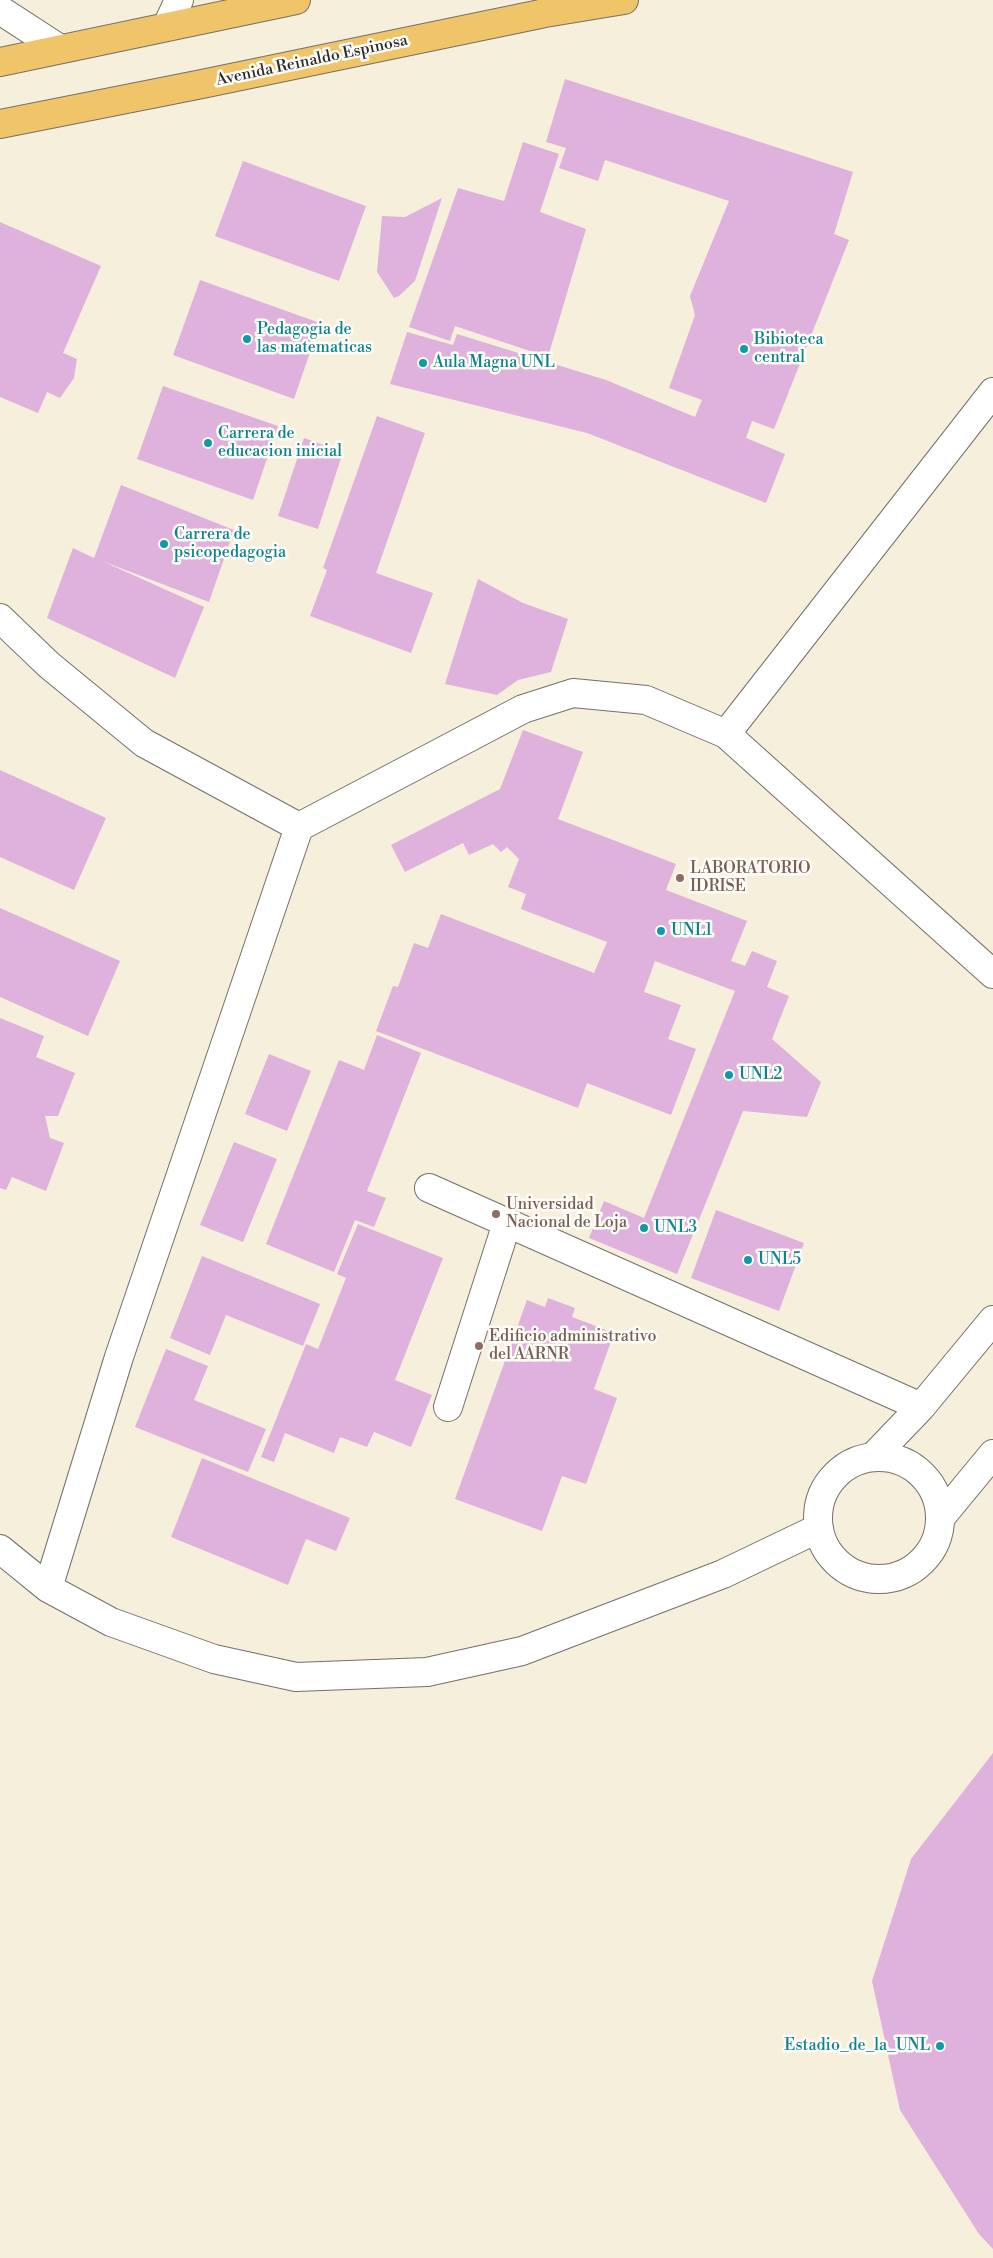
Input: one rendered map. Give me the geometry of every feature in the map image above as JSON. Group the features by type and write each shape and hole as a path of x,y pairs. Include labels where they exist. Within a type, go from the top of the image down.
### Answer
{"main road":[{"path":"0,62 296,0"},
{"name":"Avenida Reinaldo Espinosa","path":"0,124 202,84 545,6 624,0"}],"street":[{"path":"167,26 179,0"},
{"path":"0,10 60,49"},
{"path":"726,734 993,392"},
{"path":"0,618 49,665 144,743 298,827"},
{"path":"48,1588 119,1357 298,827 522,709 573,693 646,700 726,734 993,974"},
{"path":"429,1188 921,1407"},
{"path":"448,1407 506,1222"},
{"path":"874,1456 921,1407 993,1320"},
{"path":"941,1517 993,1454"},
{"path":"874,1456 891,1457 907,1462 920,1472 931,1485 938,1500 941,1517 938,1537 928,1555 914,1569 889,1578 875,1579 855,1574 838,1563 825,1547 818,1528 818,1508 825,1488 843,1468 854,1461 874,1456"},
{"path":"0,1549 48,1588 111,1622 214,1659 296,1677 427,1672 522,1651 723,1574 818,1528"}],"building":[{"path":"565,79 853,172 834,234 849,240 774,429 752,421 746,438 785,454 766,503 587,433 390,384 407,332 453,345 457,334 606,380 695,417 702,400 669,388 695,315 690,296 729,201 605,160 598,181 559,168 566,148 546,142"},
{"path":"523,142 559,154 540,212 586,229 548,357 455,326 450,341 409,327 458,188 504,201"},
{"path":"243,161 366,206 339,281 215,236"},
{"path":"442,198 415,281 399,296 394,298 377,272 382,216 405,217"},
{"path":"0,222 101,266 63,353 77,359 74,378 60,398 47,392 38,413 0,397"},
{"name":"Pedagogia de las matematicas","path":"200,280 320,323 294,399 173,355"},
{"name":"Carrera de educacion inicial","path":"163,386 278,426 253,500 137,459"},
{"path":"377,416 425,433 376,573 433,593 411,653 310,616 327,570 323,568"},
{"path":"304,438 343,452 318,529 278,516"},
{"path":"121,485 234,530 209,602 102,561 204,607 175,678 47,618 73,548 94,558"},
{"path":"478,579 523,603 568,619 551,672 518,680 497,695 445,684"},
{"name":"UNL1","path":"523,730 583,752 558,819 676,864 666,890 747,921 731,961 745,966 752,951 777,961 767,987 789,996 772,1039 821,1082 807,1117 743,1111 677,1274 589,1238 604,1201 644,1218 735,991 655,961 644,992 681,1005 668,1039 696,1049 671,1115 587,1083 578,1108 376,1031 393,986 398,987 414,943 428,948 441,914 594,973 607,942 521,909 526,894 508,887 519,859 507,847 501,852 493,844 469,855 463,843 405,872 391,845 500,789"},
{"path":"0,770 106,818 74,890 0,857"},
{"path":"0,908 120,961 88,1036 0,997"},
{"path":"0,1018 44,1036 36,1057 75,1073 58,1116 45,1116 50,1138 64,1143 46,1191 12,1177 6,1190 0,1188"},
{"path":"377,1035 421,1053 367,1191 386,1198 374,1227 355,1220 334,1272 266,1244 339,1060 364,1070"},
{"path":"269,1054 311,1071 287,1131 245,1114"},
{"path":"234,1142 277,1159 243,1242 200,1225"},
{"name":"UNL5","path":"716,1210 804,1243 779,1311 691,1278"},
{"path":"358,1224 443,1258 395,1380 432,1395 411,1447 374,1432 367,1447 340,1437 334,1453 285,1433 274,1462 261,1457 306,1344 318,1349 346,1278 337,1274"},
{"path":"202,1256 320,1304 303,1346 226,1315 210,1355 170,1338"},
{"path":"548,1298 575,1308 572,1317 614,1333 594,1389 617,1398 586,1484 562,1476 542,1531 455,1499 527,1300 545,1307"},
{"path":"166,1349 208,1366 194,1400 266,1429 248,1472 135,1427"},
{"path":"202,1458 350,1518 336,1551 306,1539 288,1585 171,1537"},
{"name":"Estadio_de_la_UNL","path":"993,1753 993,2249 979,2234 900,2110 872,1981 911,1859"}],"place":[{"name":"Pedagogia de las matematicas","path":"247,339"},
{"name":"Bibioteca central","path":"744,349"},
{"name":"Aula Magna UNL","path":"423,363"},
{"name":"Carrera de educacion inicial","path":"208,443"},
{"name":"Carrera de psicopedagogia","path":"164,544"},
{"name":"LABORATORIO IDRISE","path":"680,878"},
{"name":"UNL1","path":"661,931"},
{"name":"UNL2","path":"729,1075"},
{"name":"Universidad Nacional de Loja","path":"496,1214"},
{"name":"UNL3","path":"644,1228"},
{"name":"UNL5","path":"748,1260"},
{"name":"Edificio administrativo del AARNR","path":"479,1346"},
{"name":"Estadio_de_la_UNL","path":"940,2046"}]}
